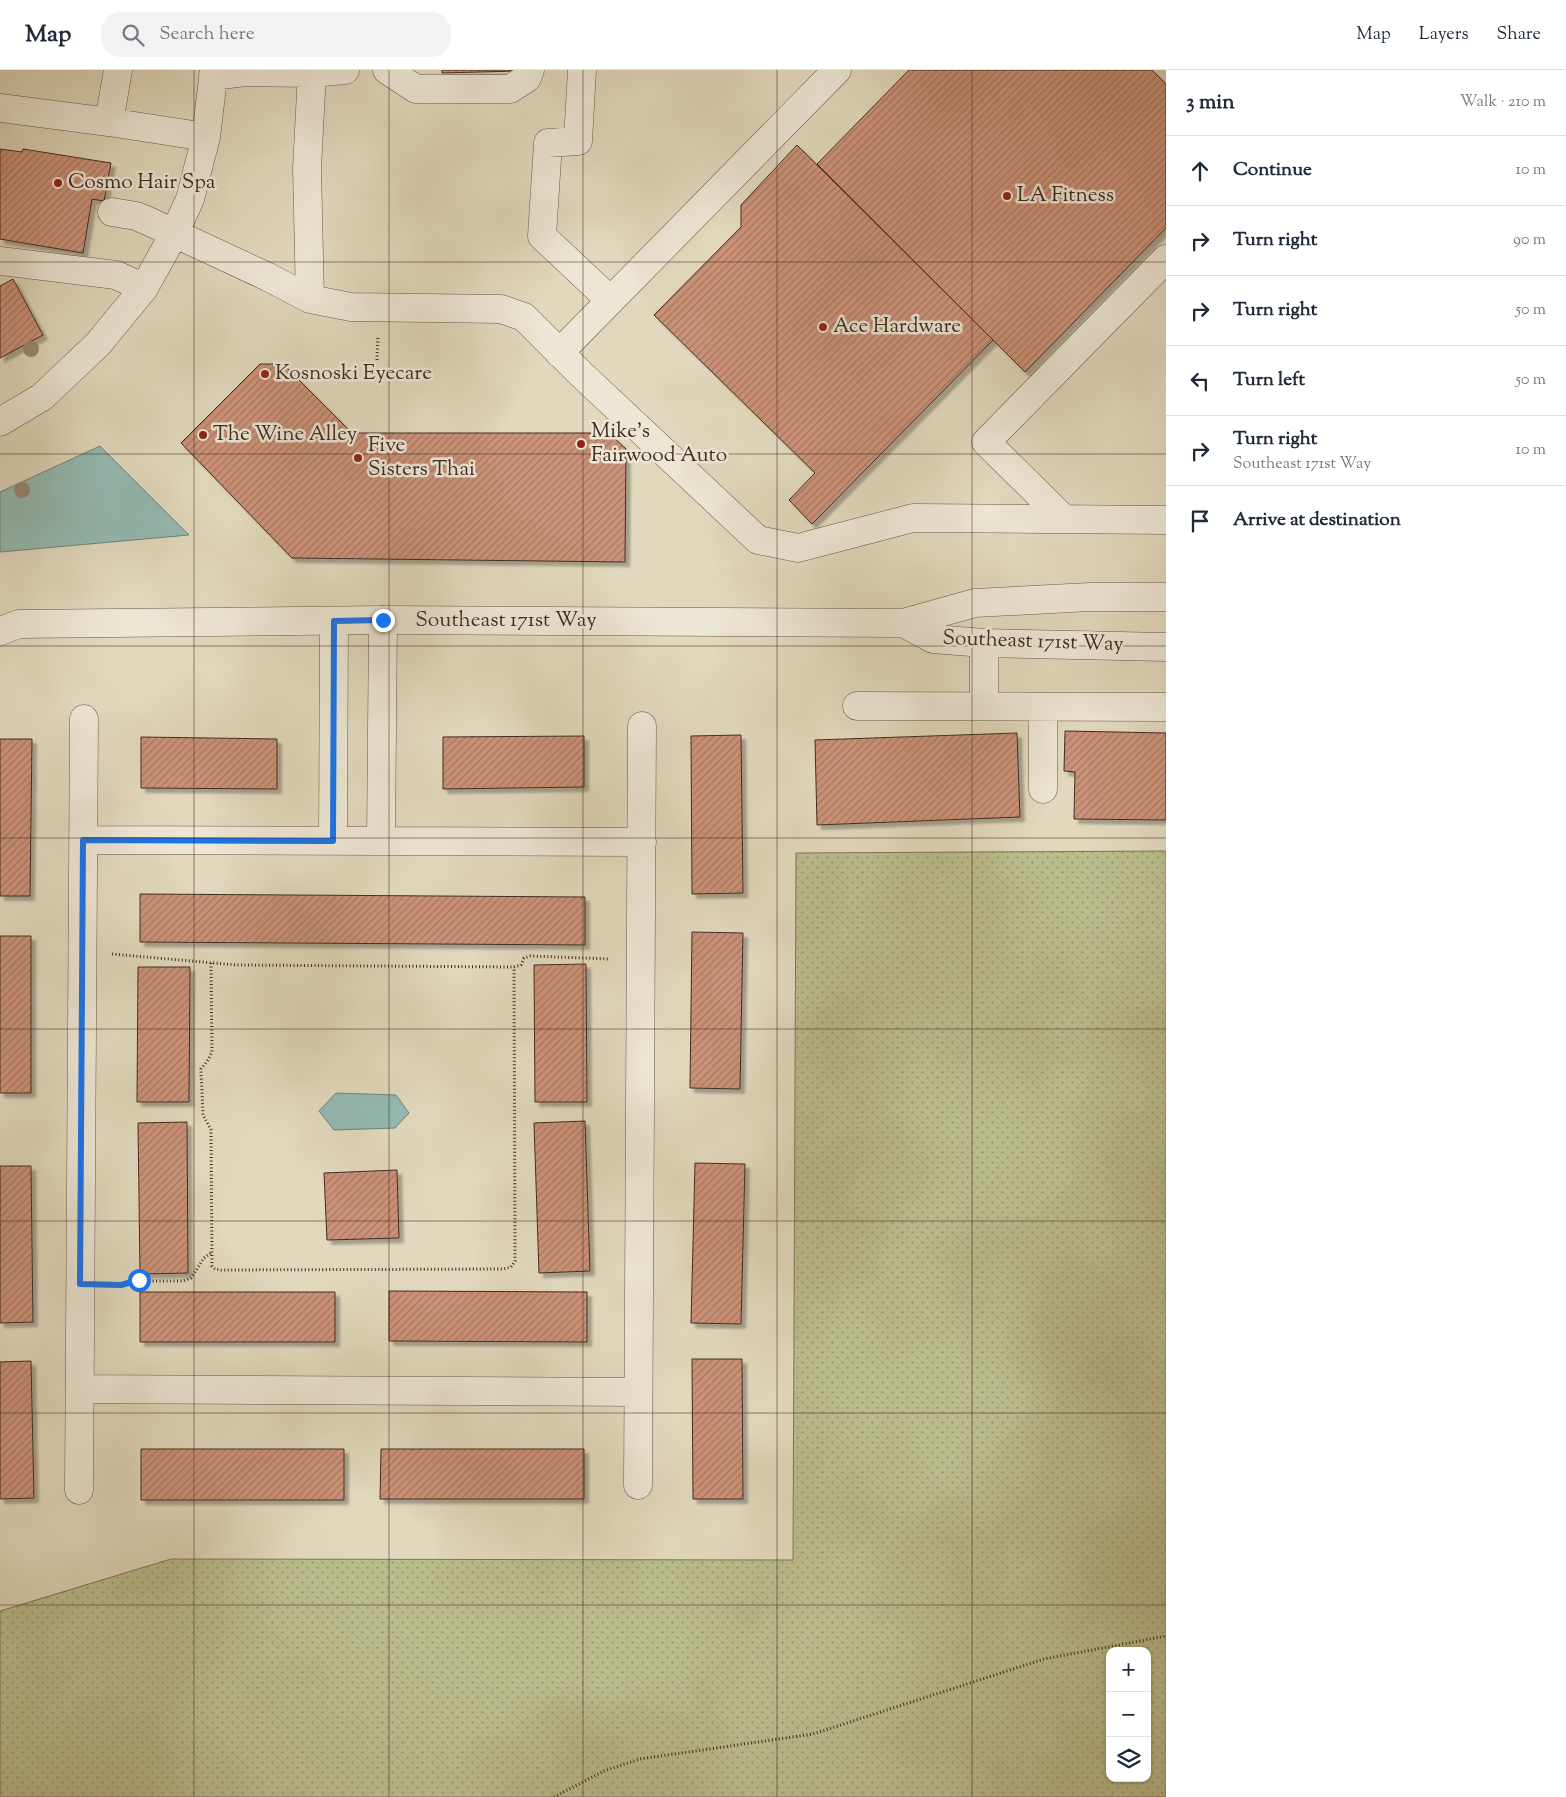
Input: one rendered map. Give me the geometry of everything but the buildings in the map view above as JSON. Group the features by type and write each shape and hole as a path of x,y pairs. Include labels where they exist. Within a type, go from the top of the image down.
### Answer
{"street":[{"path":"109,122 118,70"},
{"path":"0,422 42,397 98,344 144,288 174,234 190,199 206,137 214,73 345,70"},
{"path":"387,70 416,89 510,89 527,78 530,70"},
{"path":"582,70 578,141 548,143 542,236 610,300"},
{"path":"559,352 837,70"},
{"path":"310,299 307,168 312,71"},
{"path":"0,108 206,137"},
{"path":"112,212 136,216 268,277 310,299 351,307 501,309 524,316 559,352 758,540 798,548 914,518 1166,520"},
{"path":"1064,519 986,442 1166,259"},
{"path":"0,261 116,275 144,288"},
{"name":"Southeast 171st Way","path":"6,623 383,620 903,623 975,603 1090,596 1166,597"},
{"path":"381,841 383,620"},
{"path":"333,841 334,621"},
{"name":"Southeast 171st Way","path":"903,623 933,639 984,643 1166,647"},
{"path":"984,643 984,706"},
{"path":"857,706 1166,707"},
{"path":"1043,706 1043,788"},
{"path":"79,1490 84,719"},
{"path":"638,1485 642,726"},
{"path":"83,840 642,842"},
{"path":"80,1390 638,1392"}],"path":[{"path":"378,333 378,360"},
{"path":"82,953 246,965 514,966 522,965 524,958 530,956 641,960"},
{"path":"211,963 212,1052 201,1069 204,1115 212,1130 212,1266 215,1270 484,1269 511,1267 515,1261 514,966"},
{"path":"80,1284 121,1285 139,1280 183,1281 191,1278 204,1258 212,1253"},
{"path":"554,1797 604,1771 640,1758 813,1734 1044,1659 1166,1636"}],"green space":[{"path":"1166,851 1166,1797 0,1797 0,1611 171,1559 793,1560 796,853"}],"water":[{"path":"100,446 189,535 0,552 0,492"},
{"path":"336,1093 396,1095 409,1113 395,1128 334,1130 319,1111"}],"place":[{"name":"Cosmo Hair Spa","path":"58,183"},
{"name":"LA Fitness","path":"1007,196"},
{"name":"Ace Hardware","path":"823,327"},
{"name":"Kosnoski Eyecare","path":"265,374"},
{"name":"The Wine Alley","path":"203,435"},
{"name":"Mike's Fairwood Auto","path":"581,444"},
{"name":"Five Sisters Thai","path":"358,458"}],"route":[{"path":"139,1280 121,1285 80,1284 83,840 333,841 334,621 383,620"}]}
